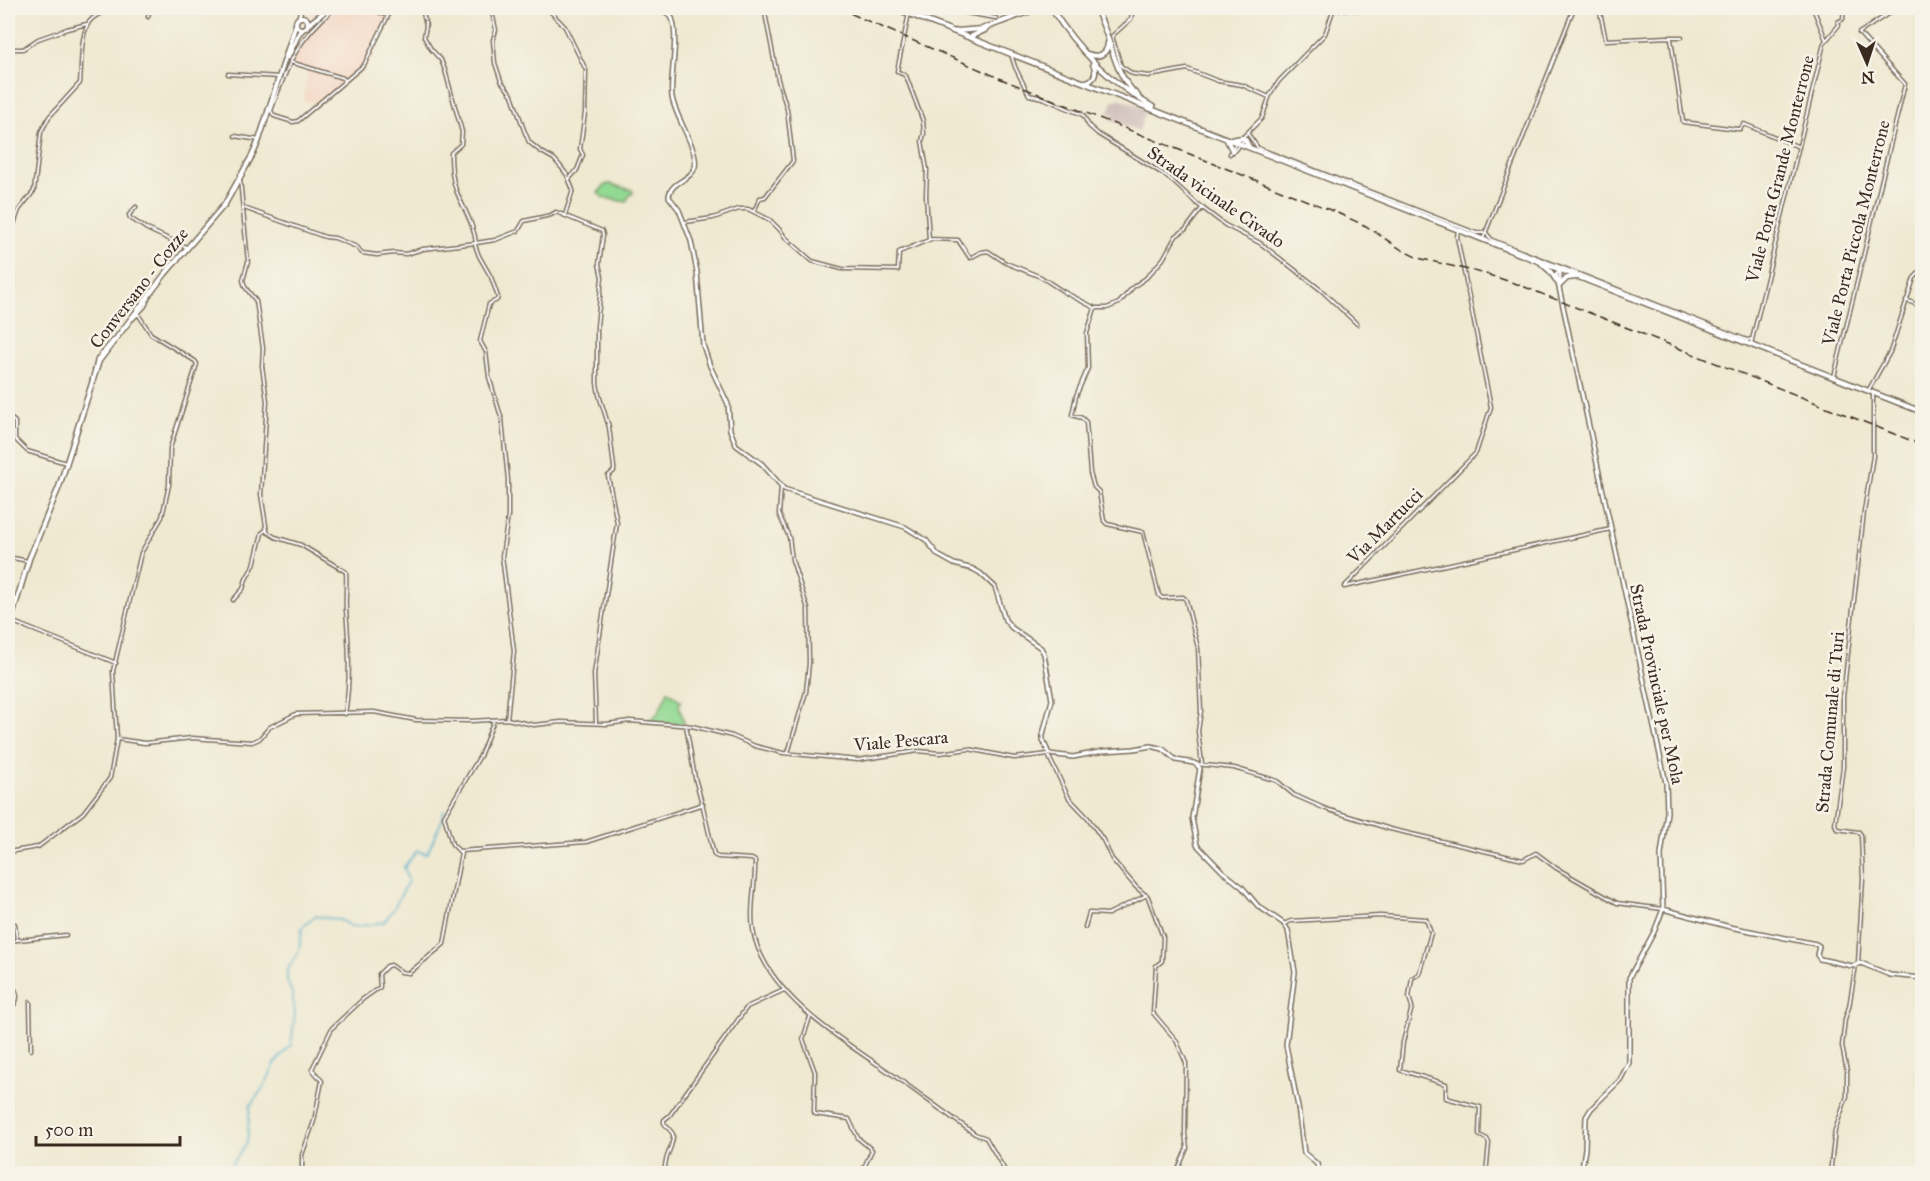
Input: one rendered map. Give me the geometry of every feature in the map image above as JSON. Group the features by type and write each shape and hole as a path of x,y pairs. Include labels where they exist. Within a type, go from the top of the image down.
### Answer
{"main road":[{"path":"279,77 296,24 329,8"},
{"path":"894,8 1560,270 1751,342 1923,412"},
{"path":"953,30 976,30 1039,8"},
{"path":"1051,8 1082,50 1115,82 1148,105 1169,116"},
{"path":"1095,8 1109,36 1123,78 1133,92 1148,105"},
{"path":"279,77 308,19"},
{"path":"296,24 303,29"},
{"path":"969,37 996,24"},
{"path":"969,37 976,30"},
{"path":"985,30 983,35 985,43"},
{"path":"1082,50 1091,55 1100,55 1107,49 1109,36"},
{"path":"1084,82 1091,81 1096,74 1095,67 1086,54"},
{"name":"Conversano - Cozze","path":"9,625 28,561 59,487 99,361 186,247 225,204 259,140 279,77"},
{"path":"1228,140 1245,137 1250,148"},
{"path":"1228,140 1232,152 1250,148"},
{"path":"1533,259 1550,271 1559,286 1567,278 1584,279"}],"street":[{"path":"8,49 23,49 38,39 87,24 94,17 116,8"},
{"path":"148,17 150,8"},
{"path":"335,8 305,37 290,62 271,111 274,116 298,122 367,61 387,16 368,8"},
{"path":"422,8 426,26 424,37 441,60 462,132 461,144 451,153 456,189 472,226 478,255 488,269 498,297 489,304 480,341 486,352 489,377 502,420 508,480 508,516 502,556 514,651 507,719"},
{"path":"491,8 496,30 493,40 495,63 501,81 512,95 526,136 540,151 554,159 569,179 573,193 565,215"},
{"path":"547,8 565,27 586,70 585,112 580,147 583,155 577,170 569,179"},
{"path":"659,8 670,15 674,27 671,95 694,152 695,167 669,193 669,197 685,222 697,272 703,345 728,404 731,434 736,445 762,464 781,487 905,527 926,540 938,555 954,564 973,569 993,584 1005,620 1012,628 1041,648 1052,700 1043,734 1046,748 1069,798 1088,818 1112,859 1136,887 1147,896 1163,937 1162,961 1156,966 1153,1013 1176,1040 1186,1063 1185,1134 1187,1148 1176,1173"},
{"path":"753,211 756,210 760,198 765,197 793,160 787,109 778,80 764,8"},
{"path":"936,8 996,18"},
{"path":"1133,8 1131,19 1109,36 1121,66 1132,74 1149,76 1187,69 1269,97"},
{"path":"1232,152 1262,118 1269,97 1279,81 1325,34 1334,8 1359,10 1369,8"},
{"path":"1483,239 1574,8"},
{"path":"1599,8 1606,40 1682,37"},
{"path":"1813,8 1826,40"},
{"name":"Viale Porta Grande Monterrone","path":"1751,342 1826,40 1836,30 1839,21 1843,19 1844,8"},
{"name":"Viale Porta Piccola Monterrone","path":"1834,377 1905,86 1905,83 1859,33 1897,8"},
{"path":"301,9 314,27"},
{"path":"909,13 897,71 906,76 923,121 922,141 927,166 926,207 930,239"},
{"path":"8,241 19,210 34,191 41,132 49,117 80,83 81,56 87,24"},
{"path":"289,54 299,35 303,34 305,37"},
{"path":"1668,37 1671,39 1683,122 1737,129 1744,124 1799,147"},
{"name":"Strada vicinale Civado","path":"1011,54 1029,95 1043,98 1083,115 1089,126 1098,134 1168,177 1202,208 1225,225 1253,238 1321,290 1357,324"},
{"path":"290,62 345,80"},
{"path":"228,74 279,77"},
{"path":"235,136 259,140"},
{"path":"1245,137 1258,148 1476,234 1486,233"},
{"path":"240,178 248,262 243,277 244,284 256,301 263,348 262,366 267,401 261,494 267,532 275,537 301,545 346,572 350,684 345,714"},
{"path":"136,207 129,215 130,218 147,229 186,247"},
{"path":"243,208 325,237 335,238 357,247 362,253 377,255 406,254 423,249 495,240 518,231 524,221 556,212 602,231 599,264 602,277 597,326 597,382 609,427 615,467 608,476 617,523 594,674 596,723"},
{"path":"685,222 713,218 739,209 753,211 770,220 809,260 835,268 898,270 899,252 930,239 958,240 970,258 988,251 1006,263 1038,276 1095,308 1107,308 1119,303 1161,261 1176,236 1186,229 1202,208"},
{"name":"Via Martucci","path":"1458,230 1456,237 1491,407 1476,453 1344,587 1611,530"},
{"path":"1486,233 1492,240 1751,342"},
{"path":"8,266 13,280 8,307"},
{"path":"1559,286 1556,274 1560,270"},
{"path":"1868,391 1890,352 1914,278 1923,270"},
{"name":"Strada Provinciale per Mola","path":"1559,286 1666,783 1667,812 1661,855 1663,909 1654,932 1629,978 1629,1063 1620,1080 1586,1117 1585,1149 1581,1173"},
{"path":"125,324 147,303 150,292"},
{"path":"1906,300 1923,307"},
{"path":"1095,308 1088,330 1088,368 1076,396 1072,415 1086,422 1090,473 1094,487 1099,492 1104,521 1107,524 1143,532 1159,595 1162,598 1183,597 1186,600 1198,648 1201,710 1198,730 1202,764"},
{"path":"8,852 38,847 65,828 84,811 110,778 117,739 113,680 124,620 141,553 162,517 169,485 170,448 198,364 150,334 138,314"},
{"name":"Strada Comunale di Turi","path":"1857,964 1863,879 1861,835 1859,832 1837,829 1835,824 1843,767 1843,697 1864,512 1873,456 1873,393"},
{"path":"8,416 15,422 14,437 25,450 66,463"},
{"path":"781,487 779,514 789,537 792,560 808,609 809,663 806,692 788,753"},
{"path":"233,600 243,589 253,568 262,533 267,529"},
{"path":"8,557 28,561"},
{"path":"9,625 116,663"},
{"name":"Viale Pescara","path":"117,739 146,743 190,738 252,742 270,727 296,714 374,712 421,720 507,719 534,725 561,722 607,724 630,722 686,725 732,736 755,746 788,753 858,760 918,750 940,753 969,749 1004,757 1049,755"},
{"path":"494,720 480,756 445,815 452,844 460,851 586,842 703,804"},
{"path":"686,725 694,778 703,804 715,856 754,861 752,907 754,935 784,990 810,1017 975,1134 986,1138 1007,1173"},
{"path":"1049,755 1073,757 1104,751 1157,746 1181,762 1234,768 1277,781 1294,795 1326,809 1390,829 1523,860 1536,853 1556,868 1617,903 1663,909 1730,927 1807,941 1818,945 1818,958 1862,963 1890,975 1923,978"},
{"path":"1194,764 1198,765 1201,771 1192,818 1197,845 1222,871 1242,887 1262,910 1284,924 1292,943 1295,972 1286,1045 1298,1107 1303,1150 1305,1156 1317,1164 1319,1173"},
{"path":"302,1173 302,1155 313,1122 322,1081 312,1069 330,1030 363,999 380,987 378,976 387,966 391,965 401,972 409,973 444,944 456,889 460,851"},
{"path":"1085,927 1089,913 1108,914 1147,896"},
{"path":"1284,924 1288,921 1352,917 1386,916 1426,919 1431,933 1419,974 1412,978 1409,997 1412,1007 1403,1042 1400,1070 1446,1084 1446,1098 1480,1107 1479,1135 1487,1138 1489,1143 1486,1173"},
{"path":"15,924 17,940"},
{"path":"8,941 66,935"},
{"path":"1830,1173 1835,1130 1847,1096 1847,1071 1842,1046 1845,1019 1857,964"},
{"path":"8,981 18,997 18,1002 8,1011"},
{"path":"671,1173 664,1169 664,1163 673,1145 673,1134 664,1123 664,1119 670,1115 747,1007 784,990"},
{"path":"30,1002 31,1050"},
{"path":"810,1017 803,1039 815,1072 814,1112 849,1119 858,1138 872,1150 861,1173"}],"shaded area":[{"path":"303,8 373,8 392,15 369,63 362,72 315,104 303,100 308,70 287,63 295,48 316,21"},
{"path":"1119,98 1146,108 1139,131 1111,120 1113,115 1108,113 1114,100 1117,101"}],"green space":[{"path":"610,184 632,190 633,193 626,202 604,198 598,193 605,185"},
{"path":"668,691 681,701 679,706 684,722 682,724 647,722 658,713"}],"waterway":[{"path":"442,816 444,811"},
{"path":"225,1174 247,1143 250,1106 265,1085 276,1062 291,1045 295,1013 292,993 287,981 287,971 299,950 302,928 315,916 340,920 356,927 384,922 408,881 404,867 417,851 427,854 443,818"}],"railway":[{"path":"838,8 1006,81 1333,211 1366,226 1418,258 1517,284 1922,445"}]}
